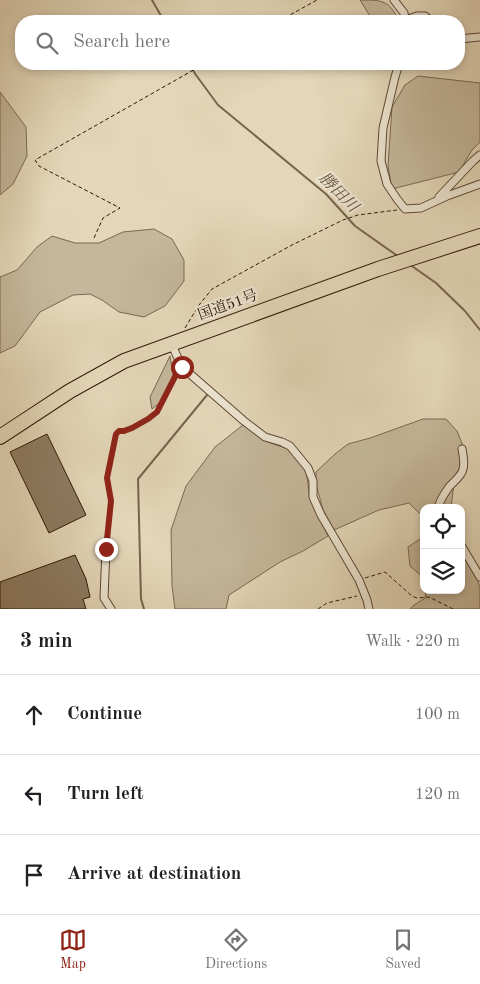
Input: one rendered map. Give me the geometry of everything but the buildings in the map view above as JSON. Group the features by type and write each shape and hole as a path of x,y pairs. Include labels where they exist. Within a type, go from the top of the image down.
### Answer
{"highway":[{"name":"国道51号","path":"0,436 70,391 124,361 378,269 480,236"}],"street":[{"path":"394,0 404,15"},
{"path":"465,38 480,37"},
{"path":"397,70 383,128 381,161 387,184 397,199 406,209 421,208 480,184"},
{"path":"436,201 480,155"},
{"path":"171,344 182,367 264,437 290,446 308,468 313,481 313,497 321,515 359,580 369,609"},
{"path":"439,504 463,470 462,449"},
{"path":"106,549 104,598 111,609"},
{"path":"463,549 480,577"}],"path":[{"path":"290,15 317,0"},
{"path":"94,238 103,218 120,208 38,166 35,160 193,70"},
{"path":"185,327 212,289 292,245 352,217 406,209"},
{"path":"106,549 111,501 107,478 116,434 119,431 132,428 157,412 181,365"},
{"path":"359,580 385,572 412,596 417,598 429,597 453,609"},
{"path":"318,609 327,603 365,594"}],"shaded area":[{"path":"360,0 380,1 388,5 396,15 369,15"},
{"path":"418,76 480,83 480,142 472,150 459,172 392,189 388,166 392,107 405,85"},
{"path":"0,92 26,127 27,156 13,184 0,195"},
{"path":"154,229 172,239 184,260 184,281 165,306 144,317 119,312 90,294 73,295 40,312 15,346 0,353 0,277 17,270 37,247 52,236 75,243 99,243 123,232"},
{"path":"170,356 173,375 161,402 152,409 150,397"},
{"path":"423,419 446,419 457,431 463,446 462,468 454,483 451,504 420,504 420,514 409,503 379,510 334,530 323,510 316,484 316,472 348,444"},
{"path":"243,425 268,442 291,450 306,470 310,498 328,536 280,562 229,595 226,609 175,609 172,586 171,530 186,486 215,447"},
{"path":"420,539 420,575 410,566 408,547"},
{"path":"465,556 475,572 480,588 480,609 410,609 425,598 426,594 465,594"}],"waterway":[{"name":"勝田川","path":"152,0 161,15"},
{"name":"勝田川","path":"193,70 218,105 326,194 355,226 399,257"},
{"name":"勝田川","path":"409,264 436,283 465,311 480,330"},
{"path":"144,609 141,599 138,479 207,395"}],"route":[{"path":"106,549 111,501 107,478 116,434 119,431 132,428 157,412 181,365 182,367"}]}
